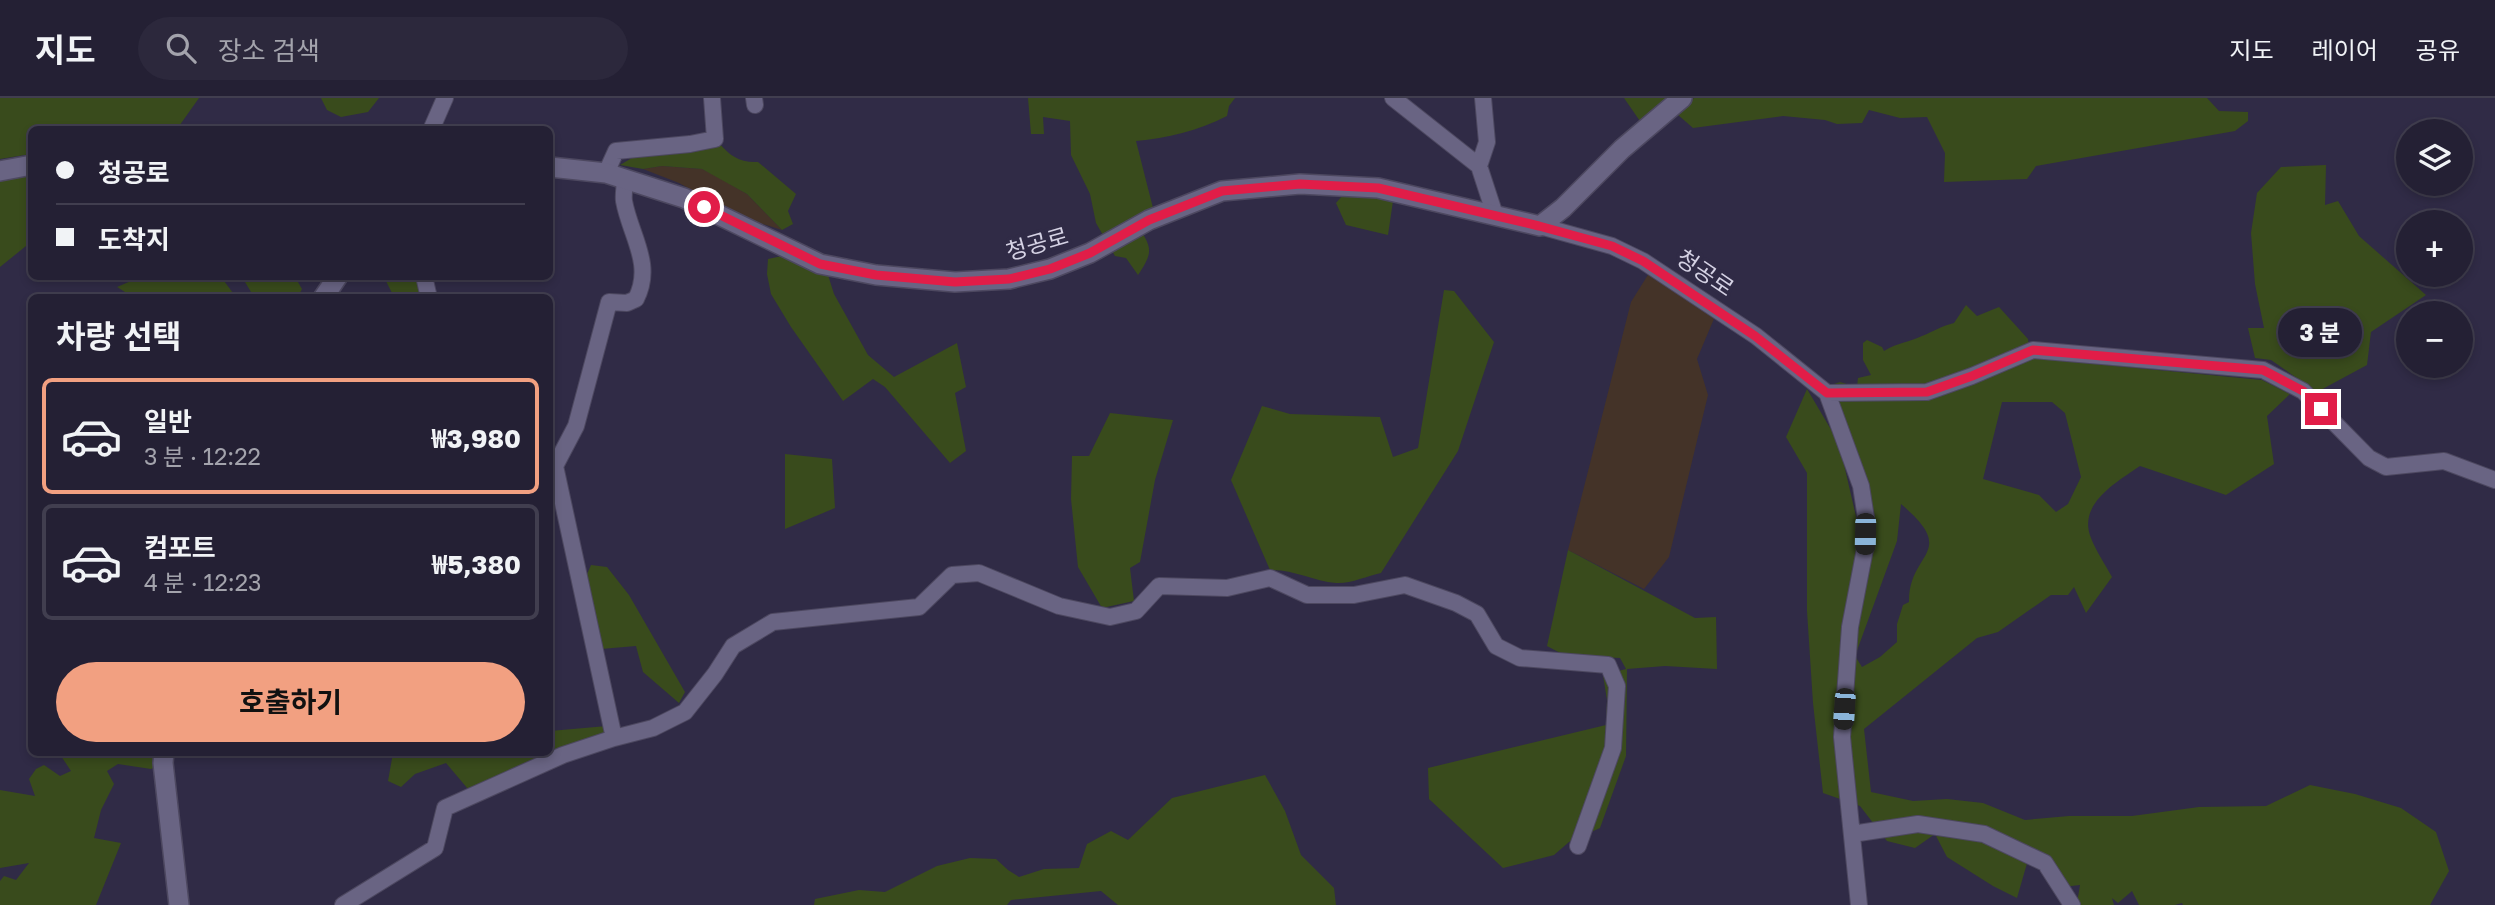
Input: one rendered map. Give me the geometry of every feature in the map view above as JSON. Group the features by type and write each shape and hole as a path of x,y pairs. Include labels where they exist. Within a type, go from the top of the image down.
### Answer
{"street":[{"path":"433,126 445,98"},
{"path":"553,461 576,426 609,302 627,303 636,299 639,292 643,256 616,176 615,151 715,139 712,98"},
{"path":"1394,98 1479,166 1494,215"},
{"path":"1479,166 1487,142 1483,98"},
{"path":"1539,226 1563,208 1622,149 1682,98"},
{"path":"0,171 28,166"},
{"name":"청공로","path":"553,167 616,176 684,198 820,264 876,275 955,282 1009,279 1050,269 1090,253 1149,220 1222,191 1300,184 1378,188 1612,246 1643,261 1755,336 1827,393"},
{"path":"1859,905 1842,737 1850,626 1865,549 1866,518 1861,486 1827,393 1927,392 2033,350 2263,370 2303,391 2369,458 2386,467 2444,461 2495,480"},
{"path":"553,467 614,738"},
{"path":"343,905 435,848 446,808 563,755 653,728 685,712 733,646 773,622 919,607 952,575 979,573 1059,606 1110,617 1136,611 1158,586 1227,588 1270,578 1307,594 1354,595 1405,585 1456,603 1477,614 1496,646 1520,658 1608,664 1617,686 1613,748 1578,846"},
{"path":"164,756 179,905"},
{"path":"1852,834 1918,824 1984,834 2045,863 2072,905"}],"shaded area":[{"path":"662,166 702,169 718,177 747,194 782,230 743,218 679,183 643,169"},
{"path":"1651,270 1716,314 1697,359 1708,395 1669,557 1644,589 1568,550 1631,302"}],"green space":[{"path":"0,98 199,98 179,126 28,126 28,154 0,159"},
{"path":"321,98 379,98 368,112 341,117 327,110"},
{"path":"1028,98 1235,98 1229,106 1227,116 1205,126 1136,141 1153,208 1135,221 1149,248 1147,259 1138,275 1126,258 1115,256 1096,223 1090,194 1071,155 1070,121 1043,117 1044,134 1031,134"},
{"path":"1624,98 1671,98 1642,124"},
{"path":"1694,98 2207,98 2219,111 2248,112 2248,121 2235,131 2036,166 2027,179 1944,182 1945,153 1927,117 1900,118 1869,110 1862,123 1837,124 1825,120 1783,116 1693,128 1677,114"},
{"path":"719,143 736,158 758,162 796,194 788,211 793,224 782,230 747,194 702,169 662,166 643,169 620,165 637,155"},
{"path":"2326,165 2325,205 2338,201 2359,236 2396,269 2396,287 2417,287 2426,295 2417,301 2396,301 2396,315 2371,332 2367,365 2317,392 2271,360 2255,358 2248,328 2264,328 2255,284 2251,233 2257,193 2281,167"},
{"path":"28,176 28,244 0,267 0,180"},
{"path":"1355,181 1393,201 1388,235 1346,225 1336,203"},
{"path":"787,255 813,266 818,274 828,275 834,294 868,355 894,377 957,343 966,387 955,393 966,451 950,463 885,387 873,379 843,401 771,294 767,274 768,259"},
{"path":"223,280 234,294 128,294 117,287 131,281"},
{"path":"244,280 297,280 302,289 300,294 252,294"},
{"path":"386,280 419,280 421,294 392,293"},
{"path":"1444,290 1454,291 1494,342 1458,451 1381,573 1336,583 1287,571 1270,570 1231,480 1262,406 1290,414 1380,417 1393,457 1418,448"},
{"path":"1966,305 1977,316 1999,307 2028,339 2031,358 2262,380 2290,394 2267,416 2274,464 2226,495 2140,466 2102,495 2094,504 2088,526 2093,543 2112,577 2086,613 2074,587 2068,595 2051,595 1998,632 1977,638 1864,729 1871,792 1913,801 1947,799 1983,803 2025,820 2069,816 2132,816 2199,807 2266,806 2310,785 2355,794 2401,808 2436,832 2449,871 2430,905 2139,905 2132,891 2118,903 2112,898 2114,905 2079,905 2080,885 2062,887 2030,853 2017,898 1947,857 1935,834 1915,848 1887,841 1860,806 1823,793 1807,611 1807,473 1786,437 1807,389 1839,443 1858,525 1856,646 1873,521 1831,385 1840,382 1857,387 1858,378 1871,375 1863,360 1863,343 1867,340 1882,347 1884,351 1954,323","holes":["2002,402 2052,402 2065,413 2081,477 2068,504 2056,512 2039,495 1983,479","1901,504 1927,533 1927,553 1911,585 1909,602 1903,605 1897,624 1897,642 1880,657 1862,667 1855,656 1897,541"]},
{"path":"1110,413 1173,420 1155,480 1140,562 1130,568 1134,601 1102,608 1078,567 1071,499 1072,456 1089,456"},
{"path":"785,454 832,459 835,508 785,529"},
{"path":"1568,550 1695,618 1716,617 1717,669 1665,666 1627,669 1626,756 1600,828 1569,842 1554,855 1503,868 1429,799 1428,768 1606,725 1607,700 1603,675 1626,669 1620,658 1564,655 1547,646"},
{"path":"591,565 607,567 629,595 685,692 679,703 643,672 636,646 601,649 584,581"},
{"path":"607,726 608,736 468,789 446,763 415,774 401,787 388,781 392,756 553,756 553,731"},
{"path":"61,756 157,756 155,767 151,769 118,764 107,771 114,784 101,810 94,838 121,843 96,905 0,905 0,881 4,876 16,880 29,863 0,868 0,790 35,796 29,779 36,769 44,765 60,776 71,771"},
{"path":"1265,775 1285,811 1301,855 1334,888 1336,905 1118,905 1101,891 1011,900 1007,905 814,905 815,899 859,890 885,892 937,866 970,858 996,859 1019,877 1044,869 1079,868 1087,844 1111,831 1128,840 1172,798"}],"route":[{"path":"704,207 820,264 876,275 955,282 1009,279 1050,269 1090,253 1149,220 1222,191 1300,184 1378,188 1612,246 1643,261 1755,336 1827,393 1927,392 2033,350 2263,370 2303,391 2321,409"}]}
